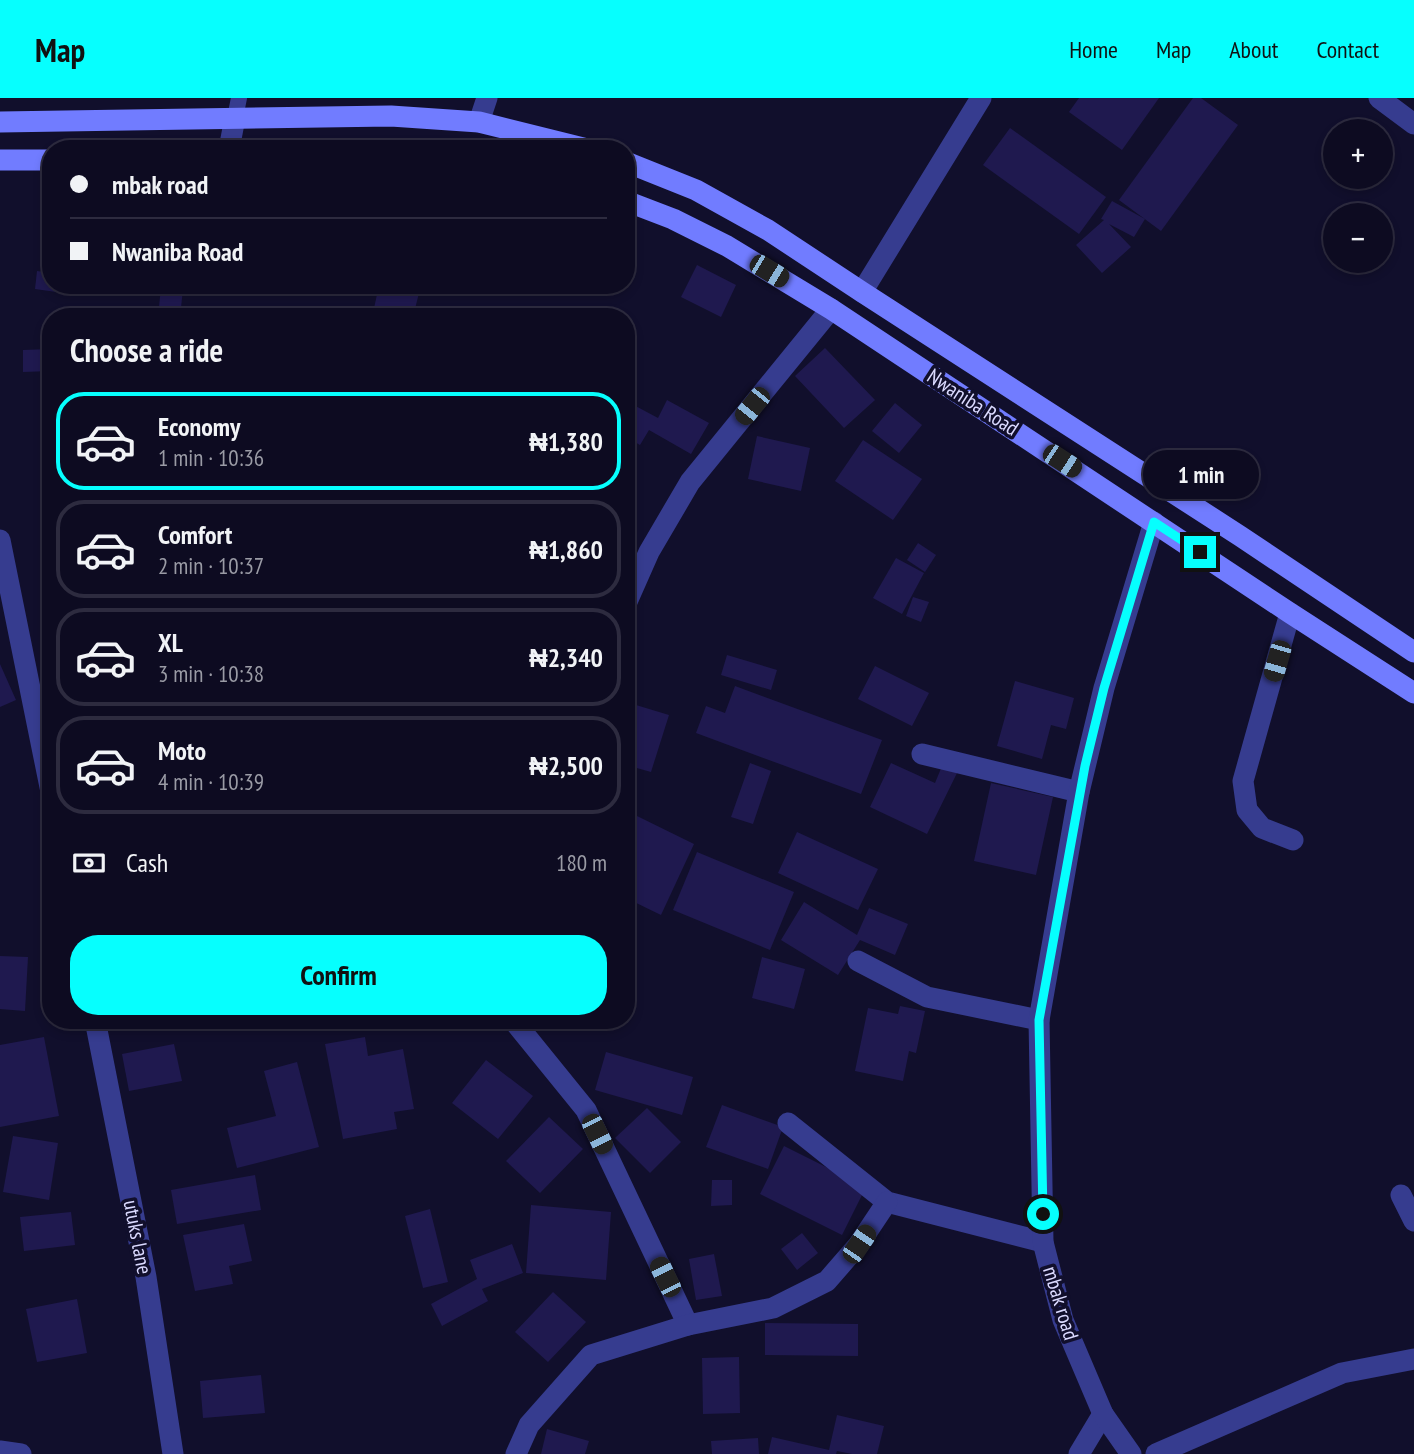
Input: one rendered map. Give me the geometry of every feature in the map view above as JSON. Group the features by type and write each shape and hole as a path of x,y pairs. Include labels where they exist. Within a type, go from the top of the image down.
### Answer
{"main road":[{"path":"0,122 237,108 479,122 551,140"},
{"path":"0,160 42,160"},
{"path":"635,166 696,190 768,230 1229,528 1414,652"},
{"name":"Nwaniba Road","path":"635,204 673,219 727,246 831,309 1414,693"}],"street":[{"path":"479,122 487,98"},
{"path":"862,292 981,98"},
{"path":"1379,98 1414,124"},
{"path":"231,140 237,108"},
{"path":"635,584 649,552 690,482 831,309"},
{"name":"mbak road","path":"1132,1454 1103,1414 1063,1320 1043,1242 1039,1020 1079,792 1104,688 1154,522"},
{"path":"0,540 42,748"},
{"path":"1290,613 1243,781 1247,810 1262,828 1293,840"},
{"path":"922,754 1079,792"},
{"path":"858,961 927,997 1039,1020"},
{"name":"utuks lane","path":"98,1029 146,1277 173,1454"},
{"path":"520,1029 586,1110 688,1325"},
{"path":"788,1123 887,1202 1043,1242"},
{"path":"1401,1195 1414,1221"},
{"path":"516,1454 529,1425 591,1355 688,1325 772,1308 827,1281 859,1244 887,1202"},
{"path":"1156,1454 1342,1373 1414,1359"},
{"path":"1079,1454 1103,1414"},
{"path":"0,1451 21,1454"}],"building":[{"path":"1079,98 1159,98 1122,150 1069,112"},
{"path":"1193,98 1201,98 1238,125 1161,231 1119,200"},
{"path":"1010,128 1106,197 1079,234 983,165"},
{"path":"1112,201 1145,219 1134,237 1109,224 1131,247 1102,273 1076,245 1104,220 1101,219"},
{"path":"697,265 736,285 721,317 681,297"},
{"path":"37,271 42,272 42,290 35,289"},
{"path":"160,294 182,294 181,308 159,308"},
{"path":"377,294 419,294 415,308 374,308"},
{"path":"825,348 875,400 844,428 795,376"},
{"path":"42,349 42,371 23,372 23,350"},
{"path":"667,400 709,423 691,454 649,430 640,445 635,442 635,406 658,418"},
{"path":"895,403 922,425 899,453 872,431"},
{"path":"757,436 810,448 801,491 748,479"},
{"path":"863,440 922,479 893,520 835,481"},
{"path":"918,543 936,555 925,572 907,560"},
{"path":"896,558 924,573 902,614 873,598"},
{"path":"913,597 929,602 921,622 906,616"},
{"path":"727,655 777,670 771,690 721,675"},
{"path":"0,664 16,700 0,707"},
{"path":"875,666 929,693 912,726 858,699"},
{"path":"1015,681 1074,698 1066,729 1051,725 1042,759 997,746"},
{"path":"735,686 882,740 861,794 696,733 706,706 725,713"},
{"path":"635,705 669,715 651,772 635,768"},
{"path":"750,763 771,771 753,824 731,817"},
{"path":"891,763 935,783 942,766 957,773 927,834 870,807"},
{"path":"991,783 1053,797 1036,875 974,861"},
{"path":"637,816 694,844 661,915 635,902"},
{"path":"797,832 878,869 858,910 778,873"},
{"path":"697,852 794,892 770,950 673,910"},
{"path":"804,902 857,935 869,908 908,924 895,955 860,940 838,975 781,940"},
{"path":"0,956 28,957 25,1011 0,1009"},
{"path":"762,957 805,969 794,1009 752,998"},
{"path":"900,1006 925,1011 916,1053 909,1051 903,1081 855,1071 868,1008 898,1014"},
{"path":"44,1037 59,1116 0,1127 0,1045"},
{"path":"365,1037 368,1056 403,1049 414,1109 394,1112 397,1129 343,1139 325,1044"},
{"path":"174,1044 182,1081 129,1091 122,1054"},
{"path":"606,1052 693,1077 682,1115 595,1090"},
{"path":"486,1060 533,1096 498,1139 452,1103"},
{"path":"297,1062 319,1147 237,1168 227,1128 276,1116 264,1071"},
{"path":"722,1105 783,1127 768,1169 706,1147"},
{"path":"647,1108 681,1142 650,1173 615,1138"},
{"path":"549,1117 583,1149 540,1193 506,1161"},
{"path":"13,1136 58,1143 49,1200 3,1192"},
{"path":"784,1146 866,1187 842,1235 760,1194"},
{"path":"255,1175 261,1210 177,1224 171,1190"},
{"path":"712,1180 732,1180 732,1205 711,1206"},
{"path":"531,1205 611,1212 606,1280 526,1273"},
{"path":"430,1209 448,1282 423,1288 405,1216"},
{"path":"71,1212 75,1245 24,1251 20,1217"},
{"path":"244,1224 252,1261 229,1266 233,1284 195,1291 183,1235"},
{"path":"802,1233 818,1253 797,1270 781,1249"},
{"path":"512,1244 523,1273 482,1289 488,1301 442,1326 431,1304 477,1279 470,1260"},
{"path":"714,1254 722,1296 696,1300 689,1259"},
{"path":"553,1292 586,1322 548,1362 515,1332"},
{"path":"77,1299 87,1353 37,1362 26,1309"},
{"path":"765,1323 858,1324 858,1356 765,1355"},
{"path":"739,1357 740,1413 703,1414 702,1358"},
{"path":"261,1375 265,1413 203,1418 200,1381"},
{"path":"837,1415 884,1426 877,1454 837,1451 836,1454 768,1454 772,1437 829,1450"},
{"path":"547,1429 589,1441 585,1454 541,1454"},
{"path":"758,1438 759,1454 712,1454 711,1441"}],"route":[{"path":"1043,1214 1039,1020 1079,792 1104,688 1154,522 1200,552"}]}
